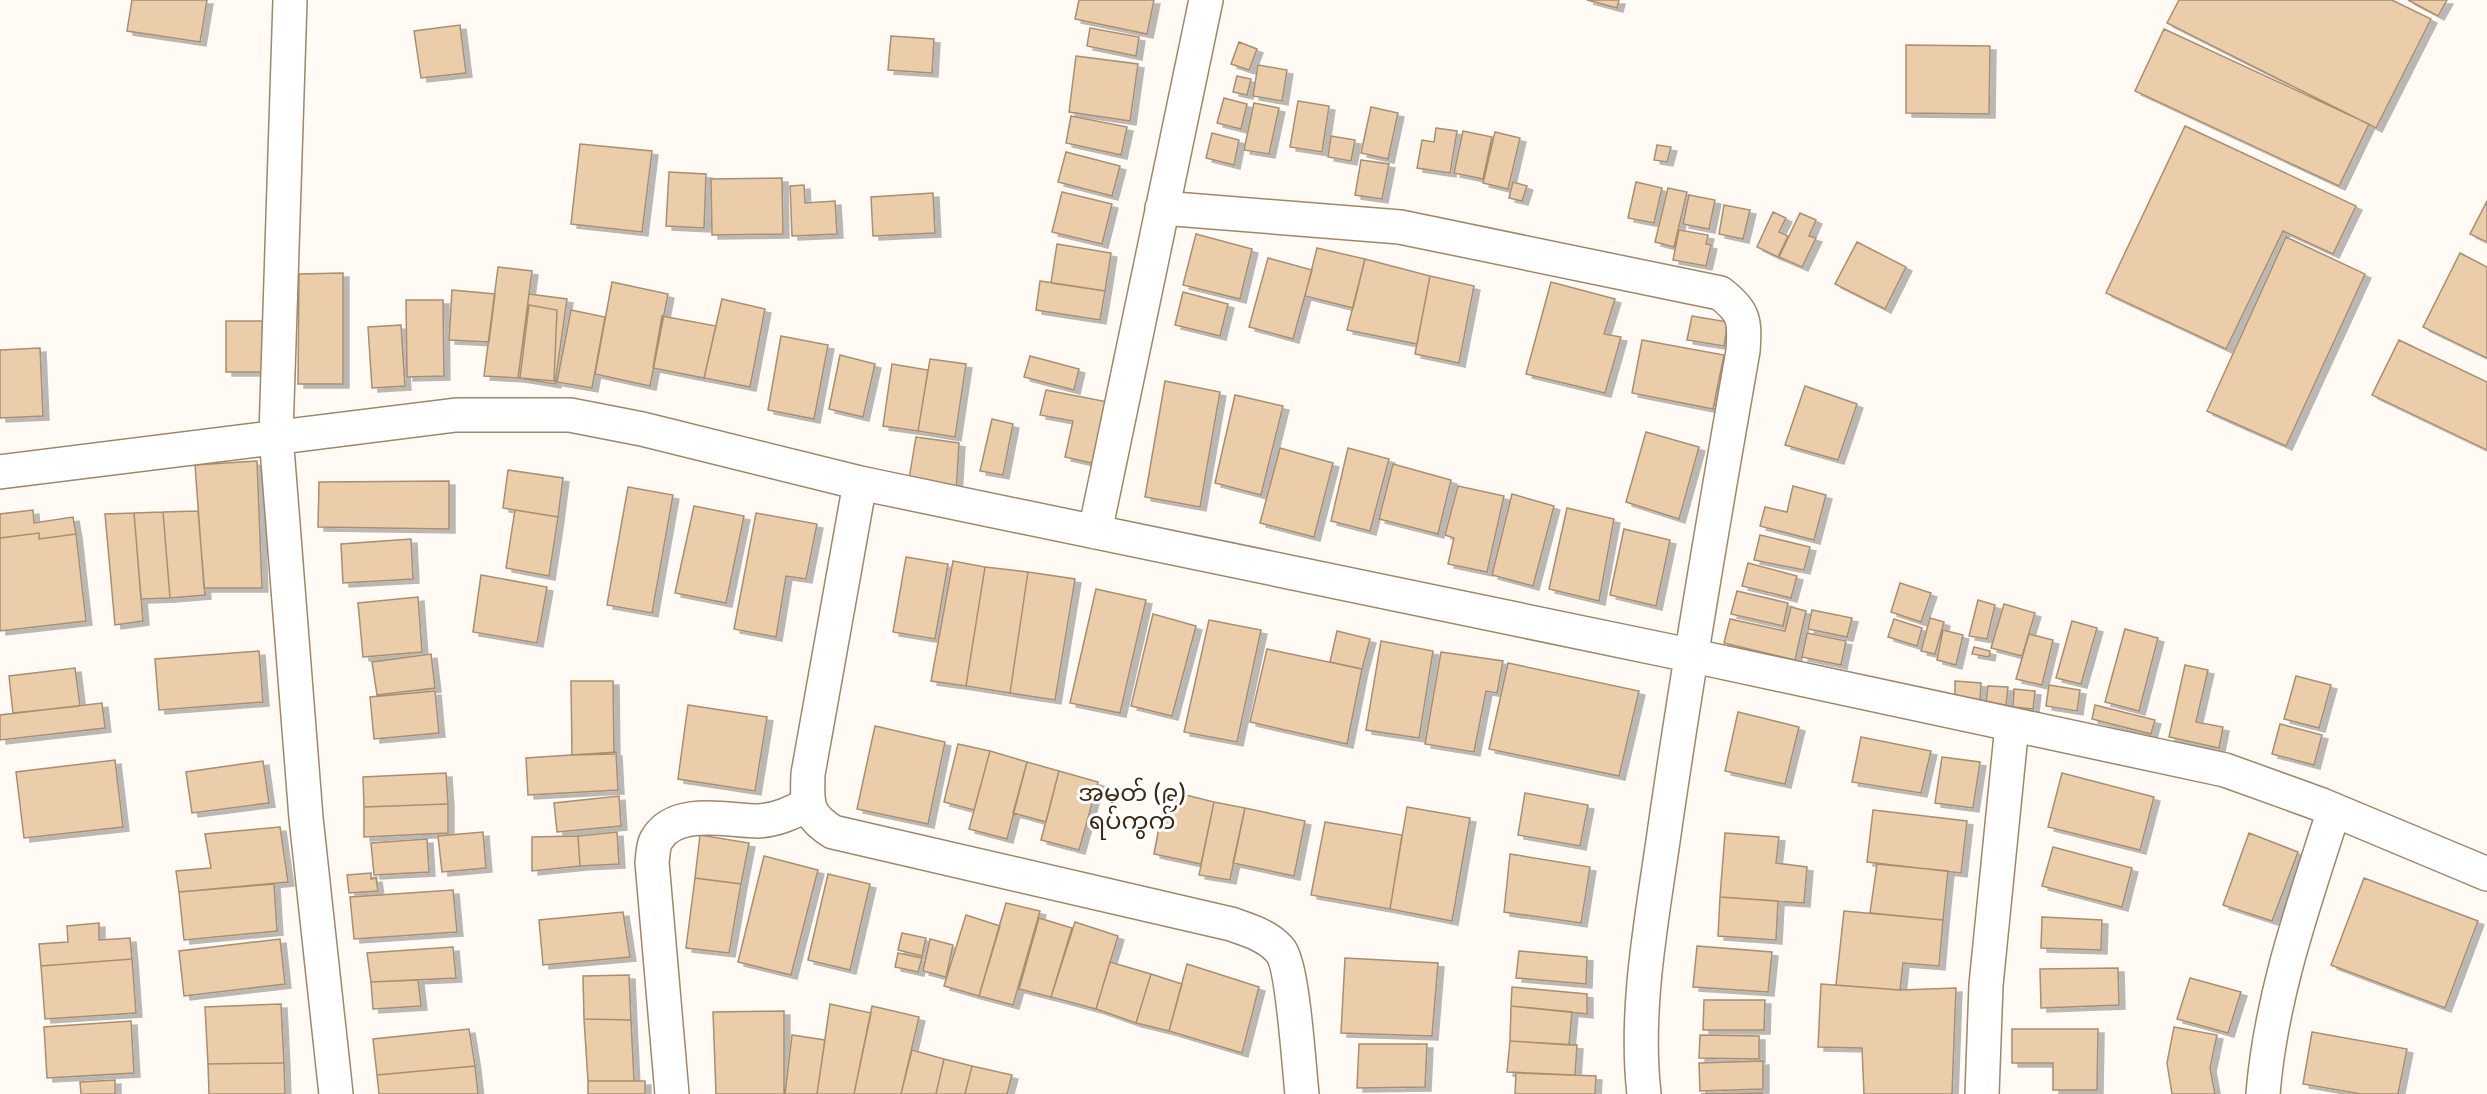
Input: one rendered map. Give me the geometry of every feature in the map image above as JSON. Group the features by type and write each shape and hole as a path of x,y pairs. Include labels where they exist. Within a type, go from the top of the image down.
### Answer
{"street":[{"path":"290,0 276,435 306,818 336,1094"},
{"path":"1095,532 1206,0"},
{"path":"1162,208 1400,227 1720,293 1736,305 1745,323 1743,351 1689,655 1649,940 1640,1055 1644,1094"},
{"path":"0,472 276,435 456,415 570,415 642,429 860,483 1689,655 2225,770 2334,810 2487,874"},
{"path":"860,483 808,774 807,805 819,823 833,832 1231,924 1263,935 1281,951 1288,972 1302,1094"},
{"path":"1982,1094 1986,985 2012,725"},
{"path":"672,1094 652,862 657,839 675,823 697,817 759,821 782,818 807,805"},
{"path":"2263,1094 2266,1057 2283,971 2334,810"}],"building":[{"path":"132,0 207,0 200,42 127,31"},
{"path":"1079,0 1154,0 1147,34 1075,19"},
{"path":"1587,0 1619,0 1617,8"},
{"path":"2179,0 2392,0 2431,19 2376,128 2167,23"},
{"path":"2408,0 2447,0 2438,16"},
{"path":"460,25 466,73 421,78 414,31"},
{"path":"1090,28 1139,37 1136,56 1087,46"},
{"path":"2164,29 2369,124 2339,186 2135,91"},
{"path":"891,36 934,39 932,73 888,70"},
{"path":"1239,42 1257,49 1249,70 1231,64"},
{"path":"1906,45 1990,46 1989,114 1906,113"},
{"path":"1076,56 1138,64 1130,121 1069,112"},
{"path":"1258,65 1287,70 1282,101 1253,96"},
{"path":"1237,76 1251,79 1247,95 1233,92"},
{"path":"1224,98 1247,104 1241,129 1217,123"},
{"path":"1298,101 1329,106 1322,152 1290,147"},
{"path":"1254,103 1279,108 1269,154 1244,150"},
{"path":"1371,107 1398,113 1388,159 1361,153"},
{"path":"1071,116 1127,127 1121,155 1066,143"},
{"path":"2185,126 2356,206 2333,254 2283,231 2226,349 2106,293"},
{"path":"1436,128 1457,131 1450,173 1417,168 1422,140 1434,142"},
{"path":"1463,131 1492,137 1483,179 1454,173"},
{"path":"1495,132 1520,138 1508,189 1483,183"},
{"path":"1212,133 1239,140 1234,165 1206,158"},
{"path":"1331,136 1355,140 1351,161 1328,157"},
{"path":"580,144 652,151 642,232 571,224"},
{"path":"1657,145 1671,147 1667,162 1654,160"},
{"path":"1066,152 1120,166 1112,196 1058,182"},
{"path":"1361,160 1389,164 1382,199 1355,195"},
{"path":"669,172 706,174 704,228 666,226"},
{"path":"782,178 783,234 712,235 711,179"},
{"path":"1513,182 1527,186 1522,201 1509,198"},
{"path":"1636,182 1662,188 1654,223 1628,218"},
{"path":"804,185 805,203 835,201 837,234 792,236 790,186"},
{"path":"1668,188 1687,192 1674,247 1655,242"},
{"path":"1062,192 1112,204 1102,244 1052,232"},
{"path":"933,193 935,233 873,236 871,197"},
{"path":"1689,195 1715,200 1709,229 1683,224"},
{"path":"2487,201 2487,242 2470,234"},
{"path":"1724,205 1750,210 1743,239 1719,234"},
{"path":"1773,212 1786,218 1779,232 1788,236 1778,257 1757,247"},
{"path":"1800,213 1816,220 1809,236 1816,238 1802,267 1779,257"},
{"path":"1679,230 1708,235 1706,244 1711,245 1706,266 1673,260"},
{"path":"1196,234 1252,249 1240,299 1183,285"},
{"path":"2286,237 2365,274 2286,446 2207,411"},
{"path":"1857,242 1906,267 1885,309 1835,284"},
{"path":"1057,244 1111,253 1105,291 1051,283"},
{"path":"1317,248 1365,259 1353,308 1305,296"},
{"path":"2460,253 2487,267 2487,358 2423,327"},
{"path":"1268,258 1312,270 1293,339 1249,327"},
{"path":"1365,259 1430,276 1417,344 1347,330"},
{"path":"498,267 532,271 518,378 484,376"},
{"path":"343,273 343,384 298,384 299,274"},
{"path":"1430,276 1474,286 1459,363 1415,354"},
{"path":"1040,281 1105,291 1100,320 1036,310"},
{"path":"612,282 668,294 650,386 595,374"},
{"path":"1551,282 1615,299 1604,334 1621,337 1605,393 1526,374"},
{"path":"452,290 495,294 489,342 449,340"},
{"path":"1183,292 1228,304 1220,336 1175,325"},
{"path":"529,294 567,299 555,384 518,378"},
{"path":"722,299 765,309 750,387 704,378"},
{"path":"406,300 443,300 444,376 407,377"},
{"path":"529,305 557,310 554,381 520,378"},
{"path":"571,310 605,317 592,388 557,382"},
{"path":"662,316 716,326 704,378 653,368"},
{"path":"1692,316 1728,322 1724,346 1687,340"},
{"path":"226,321 266,321 266,372 226,372"},
{"path":"401,325 405,386 372,388 368,327"},
{"path":"781,336 828,345 814,419 768,410"},
{"path":"1642,340 1724,355 1713,409 1632,393"},
{"path":"2399,340 2487,382 2487,450 2372,395"},
{"path":"40,348 43,416 0,418 0,350"},
{"path":"840,355 875,364 863,417 829,409"},
{"path":"1030,356 1079,369 1074,390 1024,377"},
{"path":"930,359 966,364 955,437 918,431"},
{"path":"892,364 928,370 918,431 883,426"},
{"path":"1165,381 1220,392 1200,507 1145,497"},
{"path":"1805,386 1857,404 1838,460 1785,445"},
{"path":"1046,390 1108,402 1096,464 1065,457 1073,421 1040,415"},
{"path":"1235,395 1283,406 1261,495 1215,483"},
{"path":"992,419 1013,424 1003,475 980,471"},
{"path":"1646,432 1699,447 1679,519 1626,502"},
{"path":"916,437 959,443 956,492 908,485"},
{"path":"1280,448 1333,463 1314,537 1260,523"},
{"path":"1348,448 1389,459 1370,531 1331,521"},
{"path":"257,461 262,588 204,588 195,465"},
{"path":"1393,464 1451,480 1438,534 1379,519"},
{"path":"508,470 563,478 558,517 503,508"},
{"path":"449,481 449,529 318,527 319,482"},
{"path":"1458,486 1504,496 1487,572 1448,564 1454,538 1445,535"},
{"path":"1793,486 1826,495 1814,540 1760,526 1765,507 1787,512"},
{"path":"628,487 673,495 652,613 607,605"},
{"path":"1512,494 1554,506 1533,586 1492,575"},
{"path":"694,506 744,516 726,603 675,593"},
{"path":"1567,508 1614,519 1599,601 1549,589"},
{"path":"33,510 34,523 73,517 76,534 39,539 39,533 0,538 0,514"},
{"path":"515,510 558,517 549,576 506,568"},
{"path":"198,511 205,595 170,598 163,512"},
{"path":"163,512 170,598 141,599 134,513"},
{"path":"134,513 143,621 115,625 105,514"},
{"path":"756,513 817,524 806,579 786,576 776,637 734,629"},
{"path":"1624,529 1670,540 1656,606 1610,595"},
{"path":"39,533 39,539 76,534 86,621 0,631 0,538"},
{"path":"1760,535 1810,547 1804,570 1754,560"},
{"path":"411,539 413,579 343,583 341,544"},
{"path":"906,557 948,564 935,639 893,632"},
{"path":"953,561 985,567 966,686 931,681"},
{"path":"1748,563 1797,576 1791,598 1742,586"},
{"path":"985,567 1028,572 1010,693 966,686"},
{"path":"1028,572 1075,579 1055,700 1010,693"},
{"path":"481,575 547,587 537,643 473,632"},
{"path":"1900,583 1931,593 1921,622 1891,612"},
{"path":"1096,589 1146,600 1120,713 1070,703"},
{"path":"1737,591 1788,603 1783,626 1731,614"},
{"path":"418,597 422,652 363,657 358,603"},
{"path":"1978,600 1995,605 1987,639 1969,636"},
{"path":"2004,604 2035,613 2022,656 1991,648"},
{"path":"1791,607 1806,611 1795,660 1724,643 1730,619 1785,631"},
{"path":"1812,610 1852,618 1847,637 1808,629"},
{"path":"1153,614 1196,626 1172,716 1131,706"},
{"path":"1930,618 1944,622 1935,654 1921,651"},
{"path":"1894,619 1922,628 1917,646 1888,637"},
{"path":"1209,620 1261,630 1237,742 1184,732"},
{"path":"2072,621 2097,628 2081,684 2056,678"},
{"path":"2125,629 2158,638 2139,711 2105,702"},
{"path":"1943,630 1963,635 1956,665 1937,660"},
{"path":"1337,631 1370,639 1362,669 1330,662"},
{"path":"1807,633 1846,641 1841,665 1802,657"},
{"path":"2029,634 2053,640 2042,685 2016,679"},
{"path":"1381,641 1433,651 1419,738 1366,730"},
{"path":"1974,647 1990,651 1989,657 1972,654"},
{"path":"1267,649 1362,669 1347,744 1250,722"},
{"path":"259,651 263,702 159,710 155,659"},
{"path":"1441,652 1503,661 1497,693 1486,691 1474,752 1425,744"},
{"path":"431,654 435,688 377,695 372,662"},
{"path":"1508,663 1639,691 1619,776 1489,749"},
{"path":"2185,665 2208,670 2196,722 2223,727 2219,748 2169,737"},
{"path":"75,668 80,706 13,713 9,676"},
{"path":"2296,676 2331,685 2319,728 2284,719"},
{"path":"571,681 613,681 614,754 572,755"},
{"path":"1955,681 1981,683 1980,700 1955,700"},
{"path":"2049,685 2080,690 2077,711 2046,706"},
{"path":"1988,686 2008,687 2006,705 1986,703"},
{"path":"2014,689 2035,691 2033,709 2013,707"},
{"path":"435,691 439,733 374,739 370,697"},
{"path":"102,703 105,728 0,740 0,715"},
{"path":"688,705 767,717 755,791 678,779"},
{"path":"2095,705 2155,720 2151,734 2092,719"},
{"path":"1738,712 1799,727 1785,784 1725,771"},
{"path":"2280,724 2322,735 2314,765 2272,754"},
{"path":"875,726 945,742 928,824 857,809"},
{"path":"1861,737 1931,751 1921,793 1852,782"},
{"path":"958,744 990,751 974,810 944,802"},
{"path":"990,751 1027,762 1007,839 969,829"},
{"path":"616,752 618,790 528,795 526,758"},
{"path":"1942,757 1980,762 1973,808 1935,803"},
{"path":"115,760 123,827 24,838 16,772"},
{"path":"263,761 269,803 192,813 186,772"},
{"path":"1027,762 1059,771 1046,822 1013,813"},
{"path":"1059,771 1098,782 1079,850 1041,840"},
{"path":"446,773 448,804 364,807 363,777"},
{"path":"2062,773 2154,797 2140,850 2048,827"},
{"path":"1166,790 1214,802 1201,864 1154,854"},
{"path":"1525,793 1588,805 1580,846 1518,835"},
{"path":"619,796 621,826 557,832 554,803"},
{"path":"1214,802 1245,808 1230,880 1199,875"},
{"path":"448,804 448,833 364,837 364,807"},
{"path":"1407,807 1470,818 1452,921 1390,909"},
{"path":"1245,808 1305,821 1294,876 1233,863"},
{"path":"1873,810 1967,821 1961,873 1867,862"},
{"path":"1325,822 1402,835 1390,909 1311,895"},
{"path":"280,827 288,882 179,892 176,871 211,868 205,834"},
{"path":"483,832 486,868 442,872 438,836"},
{"path":"617,832 619,864 580,866 578,836"},
{"path":"1725,833 1779,837 1776,863 1807,867 1804,903 1720,897"},
{"path":"2249,833 2298,852 2272,921 2223,905"},
{"path":"700,835 749,843 741,884 695,878"},
{"path":"578,836 580,866 532,871 532,837"},
{"path":"427,839 429,872 374,875 371,843"},
{"path":"2053,847 2132,868 2122,907 2042,886"},
{"path":"1510,854 1590,867 1581,923 1504,912"},
{"path":"764,856 818,870 791,975 738,962"},
{"path":"1877,864 1948,871 1943,920 1870,913"},
{"path":"371,873 371,879 376,878 378,891 349,893 347,875"},
{"path":"828,874 870,884 850,970 808,960"},
{"path":"695,878 741,884 729,953 686,948"},
{"path":"2364,878 2478,921 2445,1008 2331,965"},
{"path":"274,884 277,931 184,940 179,892"},
{"path":"453,890 457,932 354,939 350,897"},
{"path":"1720,897 1778,901 1776,940 1718,936"},
{"path":"1006,903 1040,911 1013,1005 979,996"},
{"path":"1844,911 1943,920 1939,966 1903,963 1900,990 1836,985"},
{"path":"623,912 630,957 543,965 539,920"},
{"path":"966,915 1000,926 979,996 944,986"},
{"path":"2042,917 2102,920 2101,950 2041,948"},
{"path":"1039,918 1072,928 1051,997 1019,989"},
{"path":"1075,922 1118,936 1096,1009 1051,997"},
{"path":"99,923 99,940 130,938 132,959 41,966 39,944 68,942 67,926"},
{"path":"902,933 926,938 922,956 898,950"},
{"path":"280,939 285,984 184,996 179,951"},
{"path":"930,939 953,945 946,977 923,971"},
{"path":"1697,946 1772,952 1768,992 1693,987"},
{"path":"453,947 456,978 371,982 367,953"},
{"path":"1519,951 1587,957 1586,984 1516,978"},
{"path":"898,953 922,958 918,972 895,967"},
{"path":"1345,958 1438,963 1432,1036 1341,1033"},
{"path":"132,959 136,1013 45,1019 41,966"},
{"path":"1110,962 1151,974 1136,1023 1096,1009"},
{"path":"1187,964 1259,987 1242,1053 1169,1031"},
{"path":"2118,968 2119,1005 2041,1008 2040,969"},
{"path":"1151,974 1182,984 1169,1031 1136,1023"},
{"path":"629,975 631,1020 584,1019 583,976"},
{"path":"2190,978 2241,992 2228,1033 2177,1019"},
{"path":"418,980 421,1006 373,1009 371,982"},
{"path":"1821,984 1900,990 1956,988 1952,1094 1864,1094 1862,1048 1818,1047"},
{"path":"1512,987 1587,994 1587,1014 1511,1006"},
{"path":"1704,1000 1765,1000 1764,1030 1703,1030"},
{"path":"281,1004 284,1063 208,1064 205,1007"},
{"path":"830,1004 871,1013 854,1094 817,1094"},
{"path":"872,1006 919,1017 901,1094 854,1094"},
{"path":"1511,1006 1572,1012 1569,1045 1510,1041"},
{"path":"784,1011 784,1094 716,1094 713,1012"},
{"path":"584,1019 631,1020 634,1081 588,1081"},
{"path":"131,1021 134,1073 47,1078 44,1027"},
{"path":"2174,1027 2217,1035 2210,1068 2215,1094 2172,1094 2167,1063"},
{"path":"469,1029 475,1066 377,1075 373,1039"},
{"path":"2012,1029 2098,1029 2097,1090 2053,1090 2053,1063 2012,1063"},
{"path":"2312,1032 2407,1049 2398,1094 2361,1094 2303,1084"},
{"path":"792,1035 825,1040 817,1094 785,1094"},
{"path":"1700,1035 1759,1036 1759,1059 1699,1058"},
{"path":"1510,1041 1577,1045 1575,1075 1507,1072"},
{"path":"1359,1044 1427,1044 1425,1087 1357,1088"},
{"path":"912,1050 944,1059 936,1094 901,1094"},
{"path":"944,1059 972,1066 965,1094 936,1094"},
{"path":"1763,1061 1763,1089 1700,1091 1699,1063"},
{"path":"284,1063 285,1094 209,1094 208,1064"},
{"path":"475,1066 478,1094 379,1094 377,1075"},
{"path":"972,1066 1012,1075 1007,1094 965,1094"},
{"path":"1516,1073 1596,1076 1595,1094 1515,1094"},
{"path":"115,1080 115,1094 81,1094 80,1082"},
{"path":"588,1081 645,1081 645,1094 588,1094"},
{"path":"1762,1093 1762,1094 1701,1094"}],"district":[{"name":"အမှတ် (၉) ရပ်ကွက်","path":"1132,807"}]}
